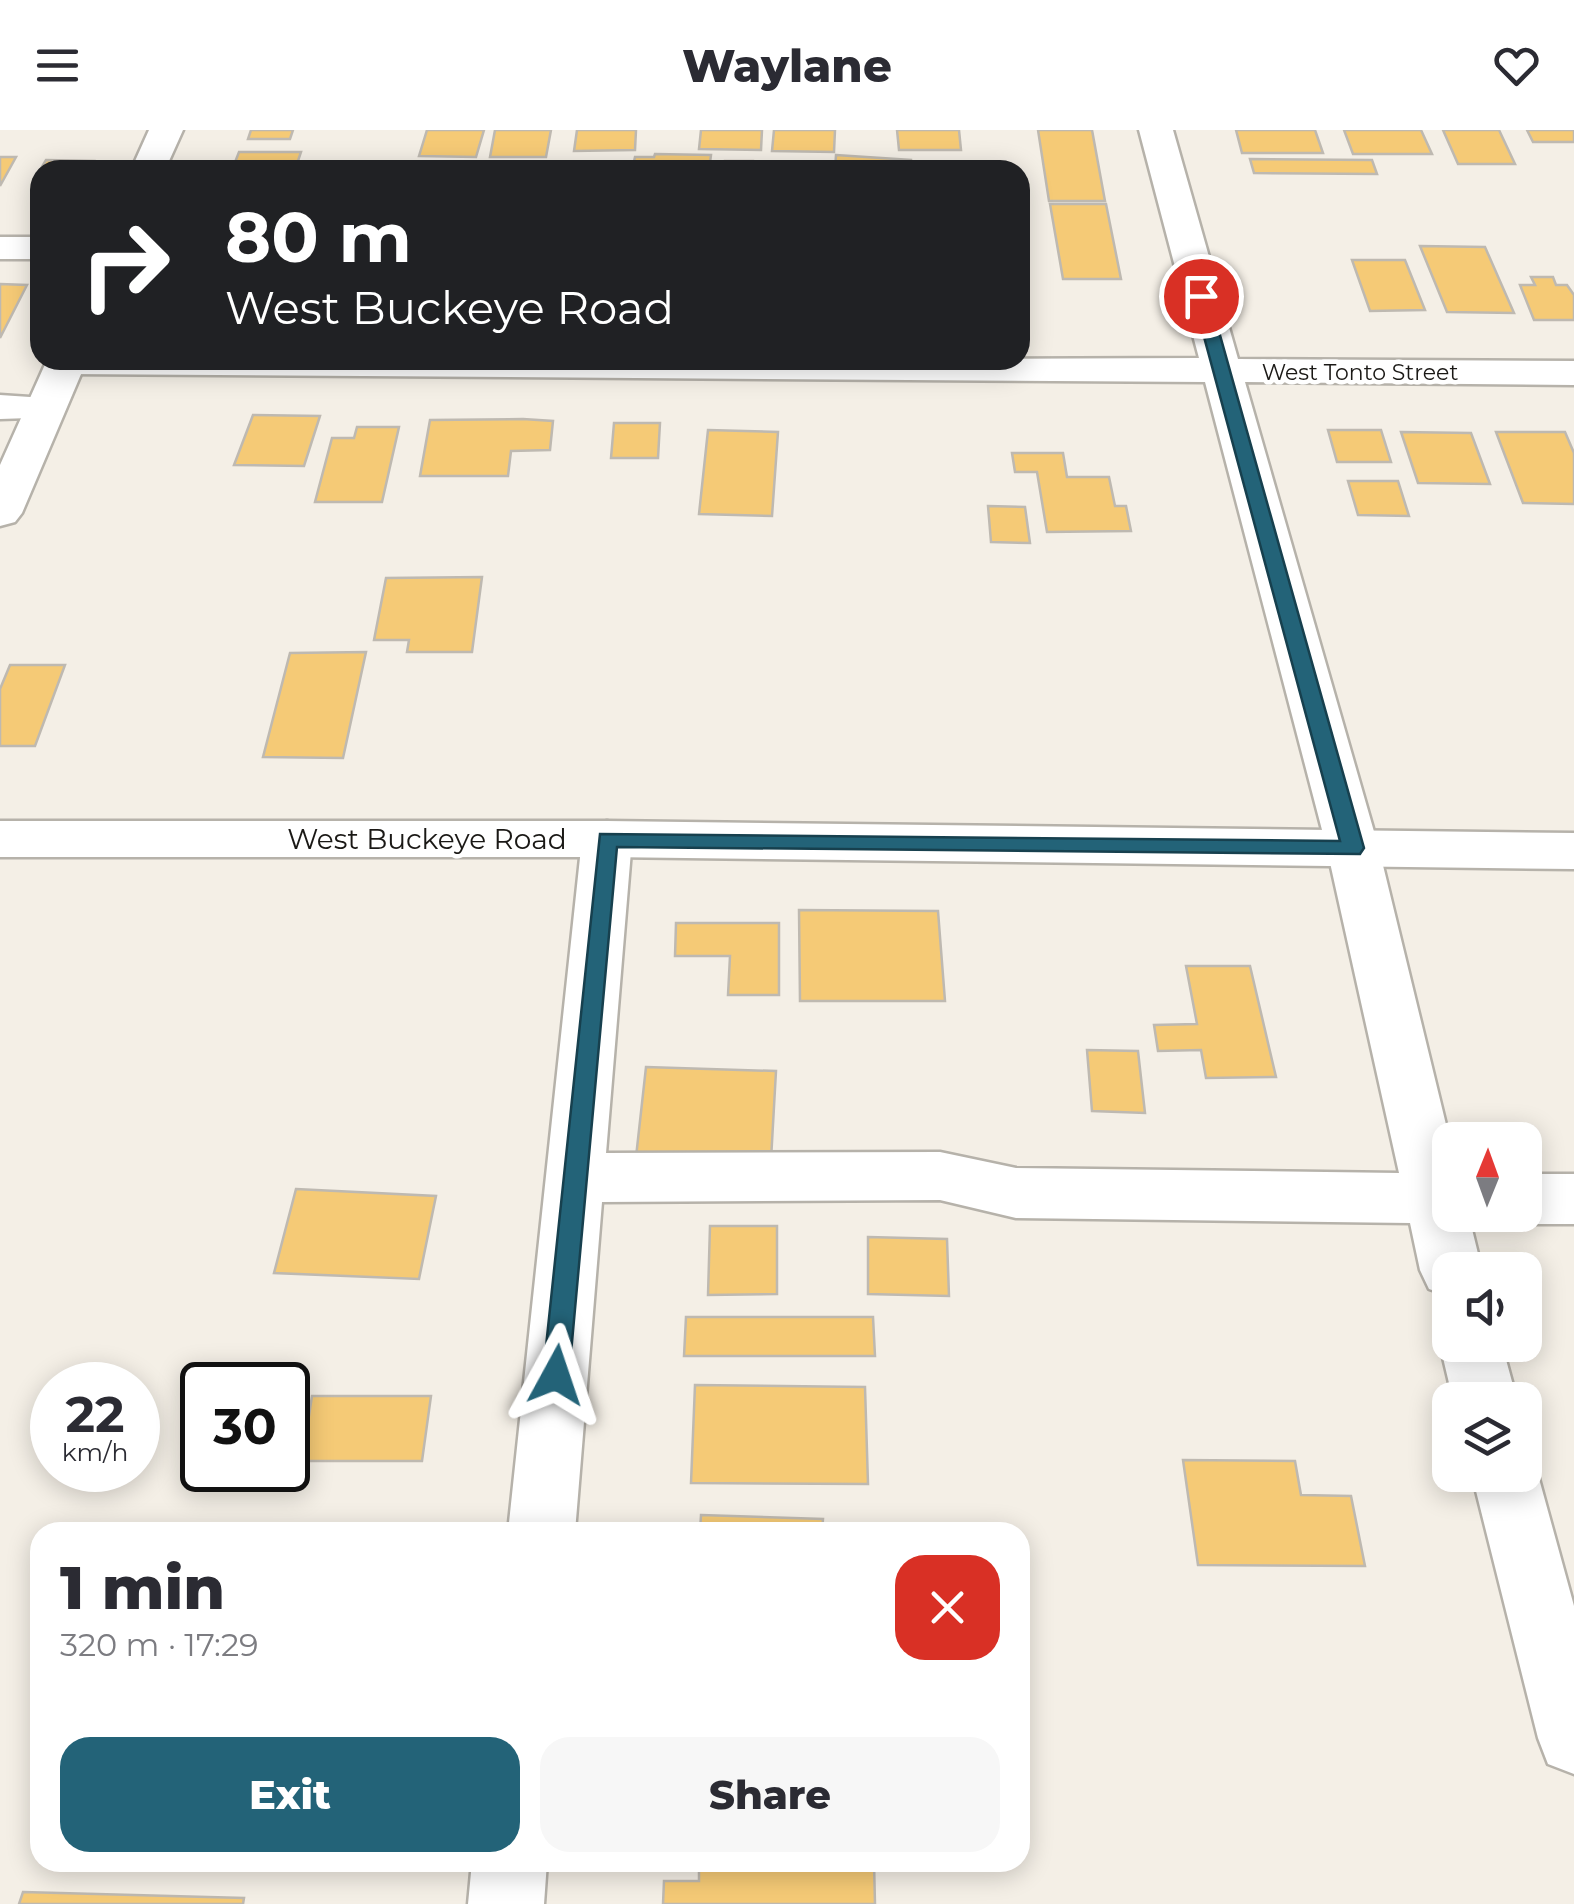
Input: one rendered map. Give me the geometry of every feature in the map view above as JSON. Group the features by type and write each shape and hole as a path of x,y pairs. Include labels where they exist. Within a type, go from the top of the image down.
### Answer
{"street":[{"path":"152,160 166,130"},
{"path":"1156,130 1353,848 1432,1163"},
{"path":"0,248 30,248"},
{"name":"West Tonto Street","path":"1030,369 1574,373"},
{"path":"0,513 62,370"},
{"path":"0,407 46,408"},
{"name":"West Buckeye Road","path":"0,838 608,839 1574,851"},
{"path":"542,1522 608,839"},
{"path":"575,1178 940,1176 1016,1193 1432,1199"},
{"path":"1542,1199 1574,1199"},
{"path":"1509,1492 1574,1738"},
{"path":"506,1904 509,1872"}],"building":[{"path":"251,130 293,130 290,139 248,139"},
{"path":"427,130 484,130 476,157 419,156"},
{"path":"495,130 551,130 546,157 490,157"},
{"path":"577,130 636,130 635,150 574,151"},
{"path":"701,130 762,130 761,150 699,149"},
{"path":"774,130 835,130 834,152 772,151"},
{"path":"897,130 959,130 961,150 899,150"},
{"path":"1038,130 1092,130 1105,201 1049,201"},
{"path":"1236,130 1315,130 1323,153 1242,153"},
{"path":"1344,130 1421,130 1432,154 1353,154"},
{"path":"1443,130 1499,130 1515,164 1458,164"},
{"path":"1527,130 1574,130 1574,142 1533,142"},
{"path":"239,152 301,152 298,160 236,160"},
{"path":"711,155 710,160 634,160"},
{"path":"836,155 911,160 836,160"},
{"path":"0,157 16,157 0,186"},
{"path":"1250,159 1372,160 1377,174 1254,173"},
{"path":"1050,204 1106,204 1121,279 1063,279"},
{"path":"1420,246 1485,247 1514,313 1447,312"},
{"path":"1352,260 1405,260 1425,310 1370,311"},
{"path":"1531,277 1553,277 1556,285 1567,285 1574,295 1574,320 1534,320 1520,285 1535,285"},
{"path":"0,284 27,285 0,338"},
{"path":"253,415 320,416 304,466 234,465"},
{"path":"430,420 553,421 550,450 511,451 508,476 420,476"},
{"path":"614,423 660,423 658,458 611,458"},
{"path":"357,427 399,427 382,502 315,502 332,438 354,438"},
{"path":"708,430 778,432 772,516 699,514"},
{"path":"1328,430 1381,430 1391,462 1337,462"},
{"path":"1401,432 1471,433 1490,484 1418,483"},
{"path":"1496,432 1565,432 1574,453 1574,504 1523,503"},
{"path":"1012,453 1063,453 1067,477 1109,477 1115,506 1126,506 1131,531 1047,532 1037,472 1015,472"},
{"path":"1348,481 1398,481 1409,516 1358,515"},
{"path":"988,506 1025,507 1030,543 991,542"},
{"path":"482,577 472,652 407,652 409,640 374,640 386,578"},
{"path":"366,652 343,758 263,757 290,653"},
{"path":"10,665 65,665 35,746 0,746 0,689"},
{"path":"799,910 938,911 945,1001 800,1001"},
{"path":"676,923 779,923 779,995 728,995 730,956 675,956"},
{"path":"1186,966 1250,966 1276,1077 1206,1078 1201,1050 1158,1051 1154,1025 1197,1024"},
{"path":"1087,1050 1138,1051 1145,1113 1092,1111"},
{"path":"646,1067 776,1071 771,1160 636,1157"},
{"path":"296,1189 436,1196 419,1279 274,1273"},
{"path":"710,1226 777,1226 777,1294 708,1295"},
{"path":"868,1237 947,1239 949,1296 868,1294"},
{"path":"686,1317 873,1317 875,1356 684,1356"},
{"path":"695,1385 865,1387 868,1484 691,1483"},
{"path":"312,1396 431,1396 422,1461 310,1461"},
{"path":"1183,1460 1295,1461 1301,1495 1351,1496 1365,1566 1198,1565"},
{"path":"701,1515 823,1519 823,1522 701,1522"},
{"path":"699,1872 874,1872 875,1904 663,1904 664,1881 699,1881"},
{"path":"23,1892 244,1898 243,1904 19,1904"}],"route":[{"path":"556,1375 608,839 1353,848 1201,296"}]}
